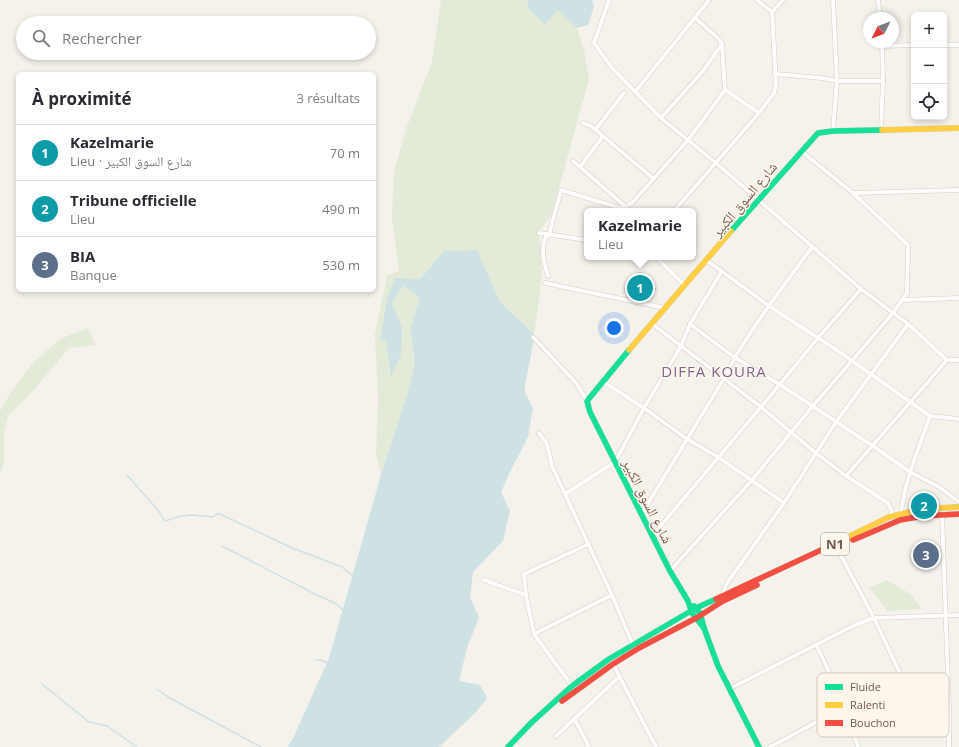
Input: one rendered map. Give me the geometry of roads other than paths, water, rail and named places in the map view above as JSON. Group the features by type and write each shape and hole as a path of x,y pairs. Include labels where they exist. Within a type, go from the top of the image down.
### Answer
{"main road":[{"name":"شارع السوق الكبير","path":"704,628 695,619 688,601 670,571 641,515 590,412 587,401 651,323 818,133 832,131 959,128"},
{"name":"N1","path":"508,747 531,723 572,686 632,645 696,608 835,544 889,517 922,509 959,507"},
{"name":"N1","path":"514,747 567,697 613,664 728,599 900,520 942,514 959,514"},
{"name":"شارع السوق الكبير","path":"688,601 701,615 704,628 718,666 759,747"}],"street":[{"path":"609,0 594,43 613,69 635,92 661,118 716,163 861,289 908,324 947,360 959,360"},
{"path":"635,92 709,0"},
{"path":"757,0 772,12"},
{"path":"677,208 759,113 774,93 776,84 772,12 783,0"},
{"path":"832,131 837,81 833,0"},
{"path":"878,0 879,12"},
{"path":"628,208 688,140 725,90 722,44 719,39 695,18"},
{"path":"661,118 703,71 722,44"},
{"path":"899,45 911,46"},
{"path":"947,45 959,45"},
{"path":"881,130 883,82 882,48"},
{"path":"775,74 822,78 837,81 883,82"},
{"path":"725,90 759,113"},
{"path":"596,129 624,93"},
{"path":"583,123 596,129 654,179"},
{"path":"580,167 604,136"},
{"path":"670,571 752,480 812,407 894,313 907,294 908,245 853,193 801,151"},
{"path":"573,161 626,208"},
{"path":"548,276 542,254 542,244 546,236 549,235 561,190 620,208"},
{"path":"853,193 959,190"},
{"path":"539,233 584,240"},
{"path":"641,515 723,380 734,357 812,247"},
{"path":"659,260 684,285"},
{"path":"706,262 930,416 959,419"},
{"path":"565,494 615,462 680,346 690,324 722,272"},
{"path":"545,283 665,308"},
{"path":"652,536 779,384 861,289"},
{"path":"903,300 959,298"},
{"path":"651,323 723,380 761,407 791,434 846,476 888,503 892,512 889,517"},
{"path":"690,324 734,357 779,384 910,472 939,487 959,502"},
{"path":"722,596 727,583 784,503 836,422 908,324"},
{"path":"533,337 577,384 587,401"},
{"path":"846,476 947,360"},
{"path":"602,381 718,457 784,503"},
{"path":"901,513 903,497 910,472 930,416"},
{"path":"539,433 547,444 552,466 612,595 632,645"},
{"path":"942,514 948,673"},
{"path":"572,686 534,634 526,595 524,574 589,544"},
{"path":"837,548 874,618 900,673"},
{"path":"484,580 526,595"},
{"path":"534,634 612,595"},
{"path":"730,689 816,644 855,625 874,618 959,615"},
{"path":"816,644 830,673"},
{"path":"613,664 656,747"},
{"path":"556,736 620,676"},
{"path":"949,707 949,747"},
{"path":"574,718 589,747"},
{"path":"770,747 817,722"},
{"path":"855,737 858,747"}],"waterway":[{"path":"127,475 157,509 165,521 181,516 192,515 213,517 220,514 290,547 342,567 353,576"},
{"path":"222,546 335,603 343,610"},
{"path":"316,660 328,663"},
{"path":"42,684 89,722 107,726 137,747"},
{"path":"157,689 168,697 261,747"}],"place":[{"name":"Kazelmarie","path":"640,288"},
{"name":"Tribune officielle","path":"924,506"},
{"name":"BIA","path":"926,555"}],"district":[{"name":"DIFFA KOURA","path":"714,371"}]}
